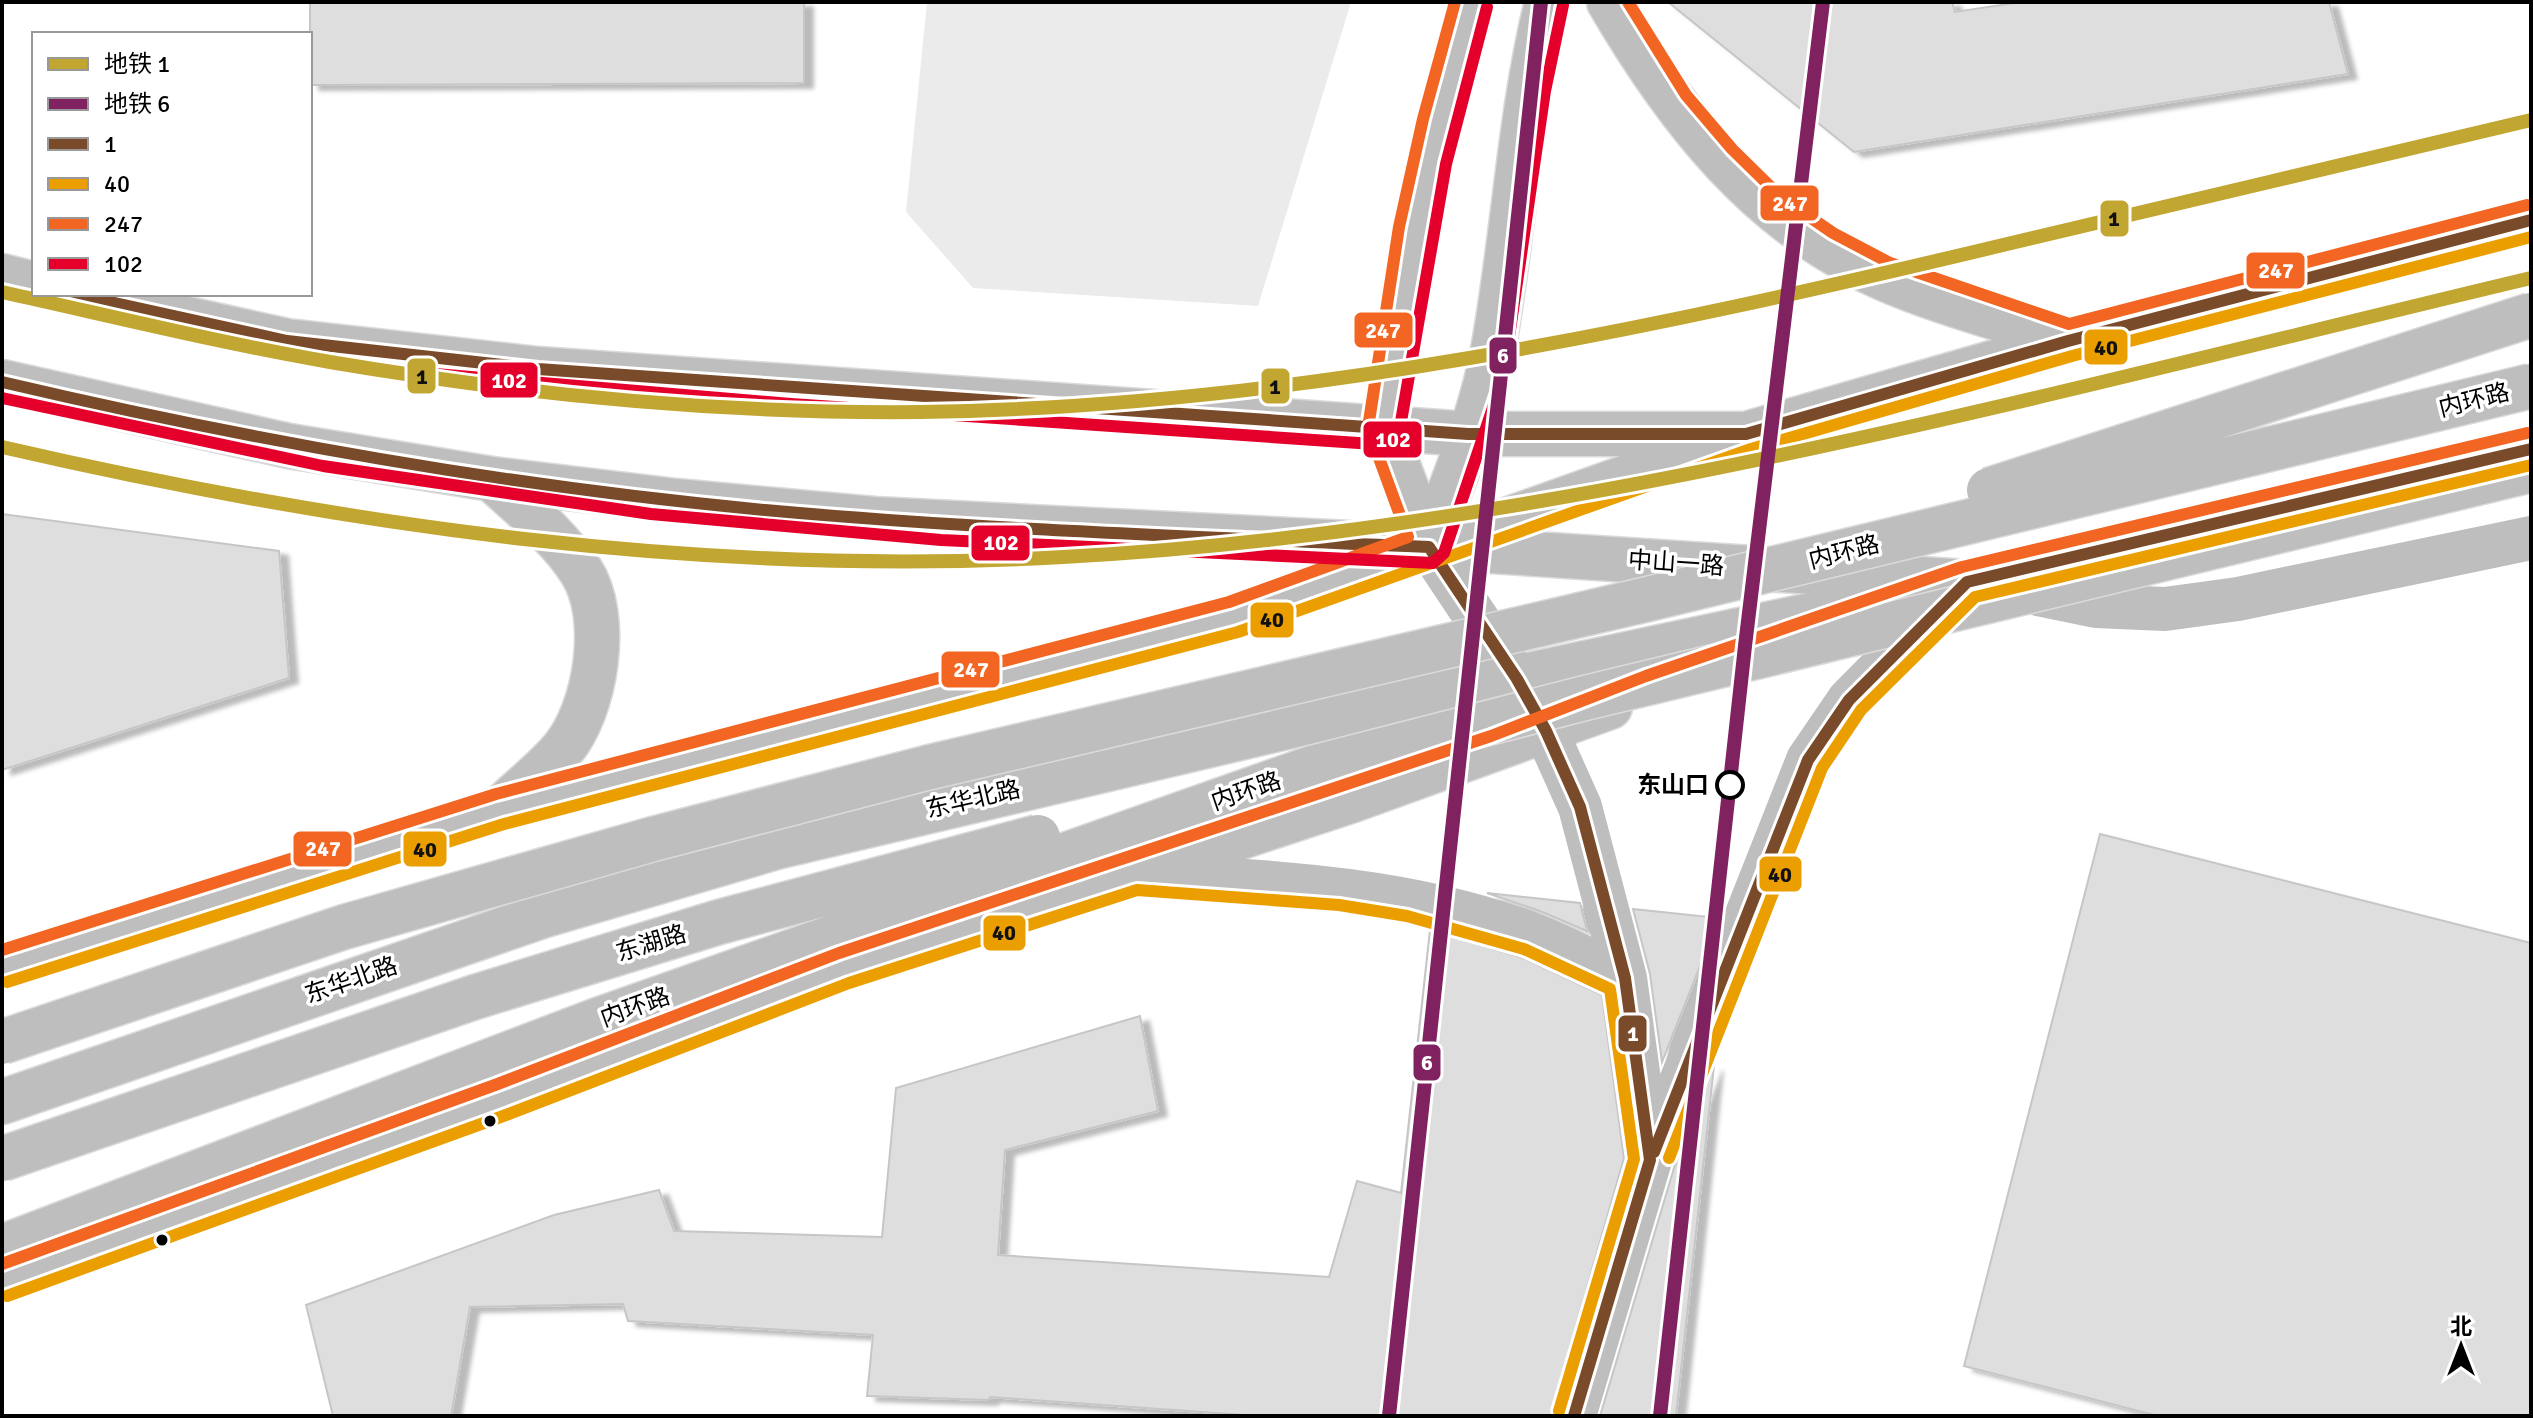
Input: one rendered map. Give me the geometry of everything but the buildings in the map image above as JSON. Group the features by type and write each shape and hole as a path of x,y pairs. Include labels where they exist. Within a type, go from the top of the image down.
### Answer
{"main road":[{"path":"1472,2 1438,123 1415,230 1384,429 1429,547 1517,679 1546,731 1580,807 1625,978 1650,1160"},
{"path":"1429,547 1493,352 1533,73 1547,2"},
{"path":"1609,2 1673,104 1720,160 1772,210 1825,247 1884,278 2068,341"},
{"path":"2,967 500,809 1234,617 1746,434 2068,341 2531,220"},
{"path":"2,276 32,284"},
{"path":"83,296 287,341 389,354 792,388 1468,434 1746,434"},
{"path":"1648,599 2531,315"},
{"name":"中山一路","path":"2,382 274,443 492,479 874,519 1429,547 1967,582 2531,449"},
{"name":"内环路","path":"2,1042 344,927 653,839 941,764 1648,599 2531,386"},
{"name":"内环路","path":"2,1247 595,1021 1312,768 1600,694 2531,470"},
{"path":"492,479 549,532 582,572 594,600 598,645 581,717 563,749 500,809"},
{"path":"2,1281 501,1100 844,968 1135,874 1967,582 2096,606 2165,609 2238,599 2531,538"},
{"path":"1574,1416 1650,1160 1808,760 1849,700 1967,582"},
{"name":"东华北路","path":"2,1102 396,965 698,869 919,811 1312,721 1967,582"},
{"name":"东湖路","path":"2,1159 475,997 719,922 900,871 1312,768"},
{"path":"698,869 964,927"},
{"path":"1135,874 1341,889 1410,900 1530,934 1625,978"}],"shaded area":[{"path":"927,2 1351,2 1258,306 973,288 906,212"}],"metro line":[{"name":"6","path":"1389,1416 1541,2"},
{"name":"6","path":"1660,1416 1745,646 1823,2"},
{"name":"1","path":"2,292 289,355 403,374 551,393 773,410 921,412 1058,407 1195,396 1331,379 1601,334 1870,276 2531,120"},
{"name":"1","path":"2,447 264,501 529,540 795,560 929,561 1063,557 1248,542 1433,518 1618,487 1986,410 2531,278"}],"transit line":[{"name":"247","path":"2,950 496,794 1229,602 1408,537 1368,428 1399,227 1423,119 1455,2"},
{"name":"247","path":"1628,2 1686,95 1732,149 1782,198 1833,233 1890,263 2069,324 2527,205"},
{"name":"102","path":"2,398 323,466 651,514 941,540 1433,563 1444,553 1503,378 1545,91 1563,5"},
{"name":"102","path":"71,310 284,357 388,370 791,404 1388,445 1399,433 1446,164 1487,7"},
{"name":"1","path":"83,296 287,341 538,369 1468,434 1746,434 2068,341 2531,220"},
{"name":"40","path":"7,982 504,824 1238,632 1751,449 2072,356 2531,237"},
{"name":"1","path":"2,382 191,424 381,459 476,475 668,500 931,523 1429,547 1517,679 1546,731 1580,807 1625,978 1650,1160 1574,1416"},
{"name":"247","path":"2,1264 495,1085 839,953 1491,736 1646,676 1962,567 2527,433"},
{"name":"1","path":"1654,1152 1808,760 1849,700 1967,582 2531,449"},
{"name":"40","path":"1669,1158 1822,768 1861,710 1975,597 2531,465"},
{"name":"40","path":"7,1296 506,1115 849,983 1137,890 1339,905 1407,916 1524,949 1610,989 1634,1159 1559,1411"}],"place":[{"name":"东山口","path":"1730,785"}]}
